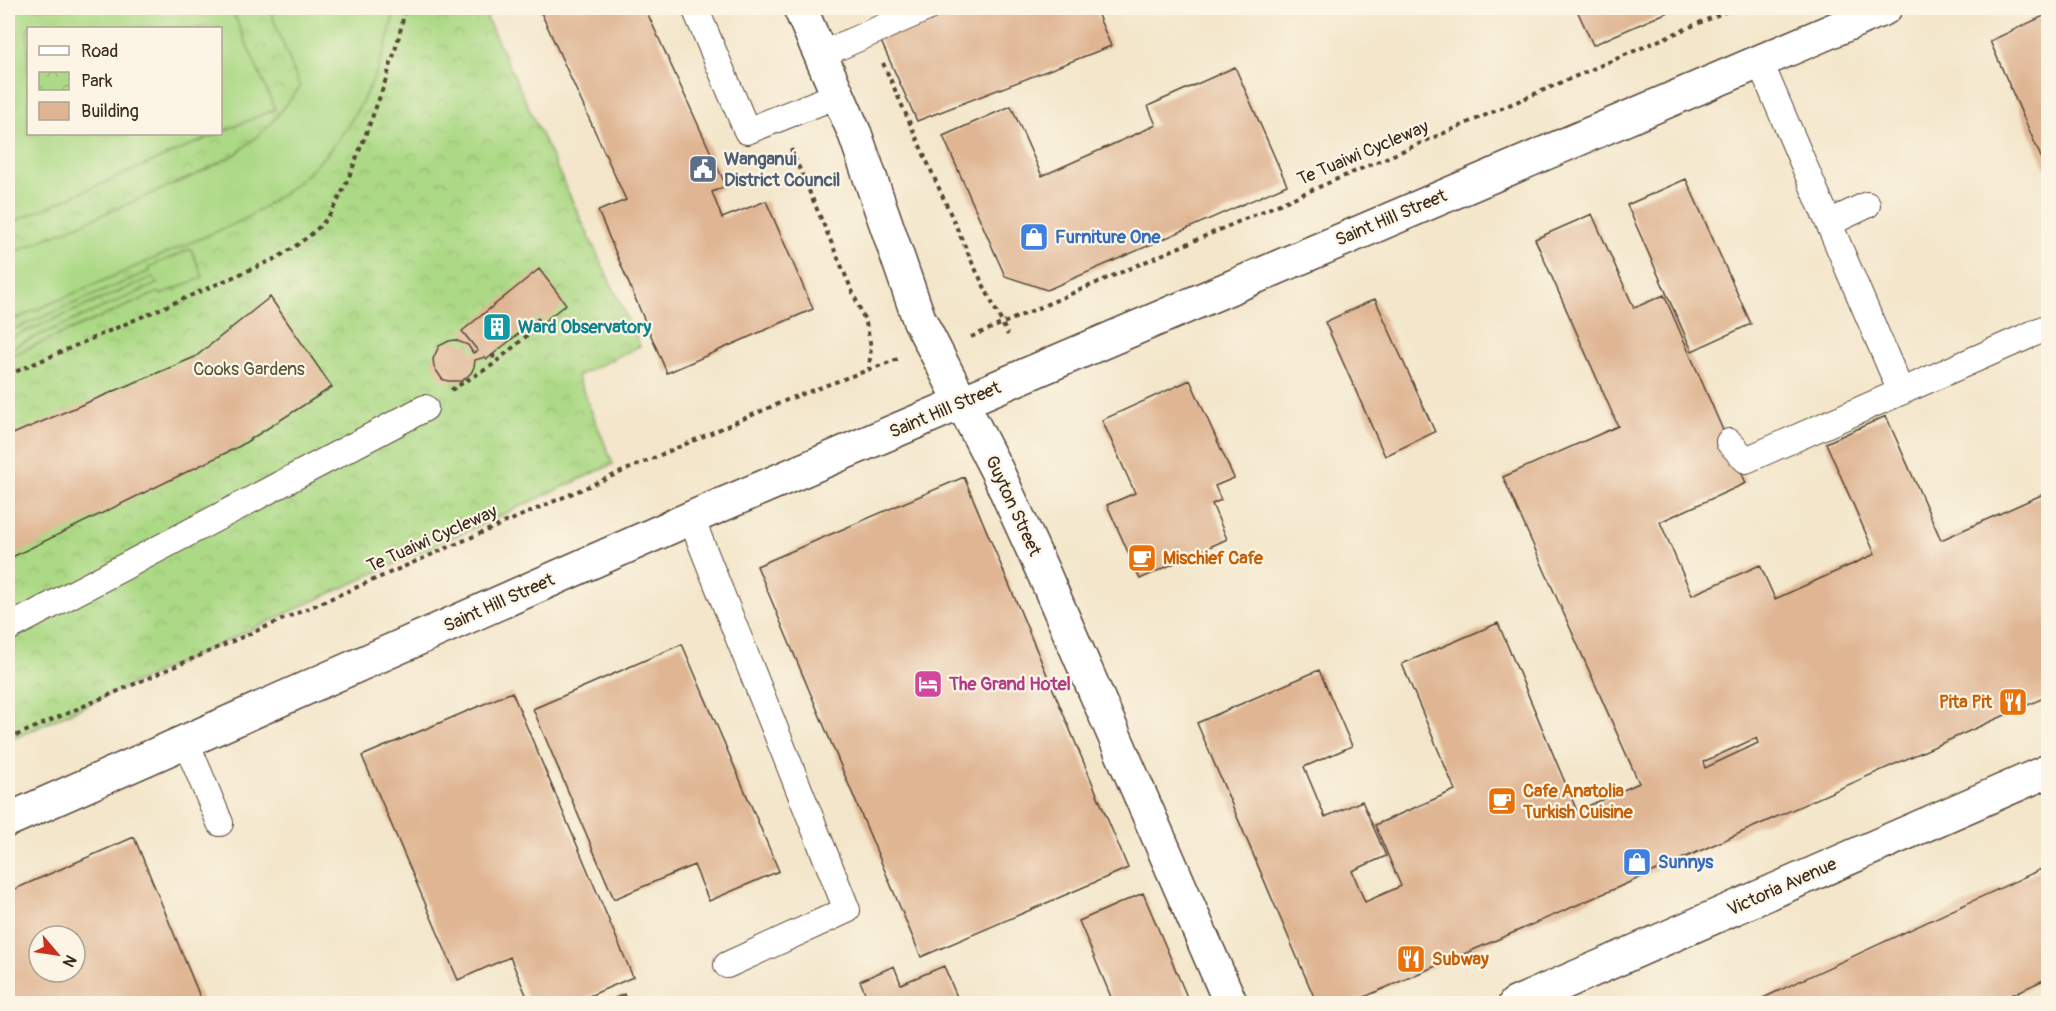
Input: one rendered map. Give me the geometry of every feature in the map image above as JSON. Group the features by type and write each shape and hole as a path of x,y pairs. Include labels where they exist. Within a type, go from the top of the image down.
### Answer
{"main road":[{"name":"Guyton Street","path":"800,8 855,134 919,319 997,471 1044,574 1231,1004"},
{"name":"Saint Hill Street","path":"8,820 691,518 1759,60 1886,8"},
{"name":"Victoria Avenue","path":"1515,1004 2049,771"}],"lane":[{"path":"695,8 747,131 838,95"},
{"path":"820,55 927,8"},
{"path":"1759,60 1901,392"},
{"path":"1829,222 1867,205"},
{"path":"1729,442 1746,460 2049,327"},
{"path":"8,628 425,408"},
{"path":"691,518 847,910 727,965"},
{"path":"186,742 220,824"}],"path":[{"path":"8,375 277,258 303,241 326,220 341,197 379,100 395,55 405,8"},
{"name":"Te Tuaiwi Cycleway","path":"973,336 1734,8"},
{"path":"870,33 972,262 1008,335"},
{"path":"778,119 866,322 871,347 869,369"},
{"path":"425,408 430,401 474,378 542,323"},
{"path":"494,354 494,363"},
{"name":"Te Tuaiwi Cycleway","path":"8,738 779,403 888,362"}],"green space":[{"name":"Cooks Gardens","path":"8,8 482,8 640,346 577,376 613,464 8,741"},
{"path":"8,8 231,8 275,109 222,132 222,27 27,27 27,135 215,135 8,224"},
{"path":"269,8 395,8 390,32 373,80 349,124 334,145 292,186 243,220 8,322 8,255 195,175 236,154 269,126 300,87"},
{"path":"191,249 203,277 161,295 159,292 8,357 8,349 157,284 153,277 8,339 8,332 150,271 149,267"}],"building":[{"path":"539,8 645,8 726,186 712,192 722,218 766,201 813,309 667,373 598,211 626,200"},
{"path":"953,8 1095,8 1111,46 917,121 879,37"},
{"path":"1576,8 1677,8 1593,45"},
{"path":"2048,14 2048,173 1990,41"},
{"path":"1235,67 1287,185 1047,290 1005,276 943,136 1011,106 1042,176 1156,125 1148,106"},
{"path":"1686,179 1751,324 1692,351 1627,205"},
{"path":"1592,214 1634,308 1664,295 1746,483 1660,522 1692,595 1760,565 1775,599 1875,554 1826,443 1886,416 1941,540 2048,492 2048,696 1612,890 1348,1004 1317,1004 1197,723 1319,670 1352,746 1304,767 1325,817 1362,801 1386,856 1352,871 1365,902 1401,886 1375,825 1455,790 1402,664 1498,623 1577,811 1639,783 1503,477 1618,426 1535,239","holes":["1756,738 1758,743 1705,768 1703,762"]},
{"name":"Ward Observatory","path":"539,269 566,304 542,323 538,318 487,359 485,357 475,360 471,373 462,381 442,379 434,367 433,359 439,346 455,340 468,345 473,353 478,351 462,331"},
{"path":"270,297 332,387 240,446 8,559 8,436 195,357"},
{"path":"1375,299 1435,432 1385,456 1325,322"},
{"path":"1190,380 1234,478 1215,486 1221,500 1212,504 1227,539 1140,579 1107,505 1135,493 1102,420"},
{"path":"964,477 1128,868 921,957 757,566"},
{"path":"682,644 779,871 709,901 694,865 614,899 533,709"},
{"path":"512,692 633,977 571,1004 530,1004 510,957 458,980 362,756"},
{"path":"134,837 203,1004 8,1004 8,892"},
{"path":"2048,866 2048,978 1992,1004 1750,1004"},
{"path":"1143,893 1190,1004 1114,1004 1079,921"},
{"path":"894,966 901,984 944,966 960,1004 870,1004 860,981"},
{"path":"624,994 628,1004 602,1004"}],"place":[{"name":"Wanganui District Council","path":"703,169"},
{"name":"Furniture One","path":"1034,237"},
{"name":"Ward Observatory","path":"497,327"},
{"name":"Mischief Cafe","path":"1142,558"},
{"name":"The Grand Hotel","path":"928,684"},
{"name":"Pita Pit","path":"2013,702"},
{"name":"Cafe Anatolia Turkish Cuisine","path":"1502,801"},
{"name":"Sunnys","path":"1637,862"},
{"name":"Subway","path":"1411,959"}]}
